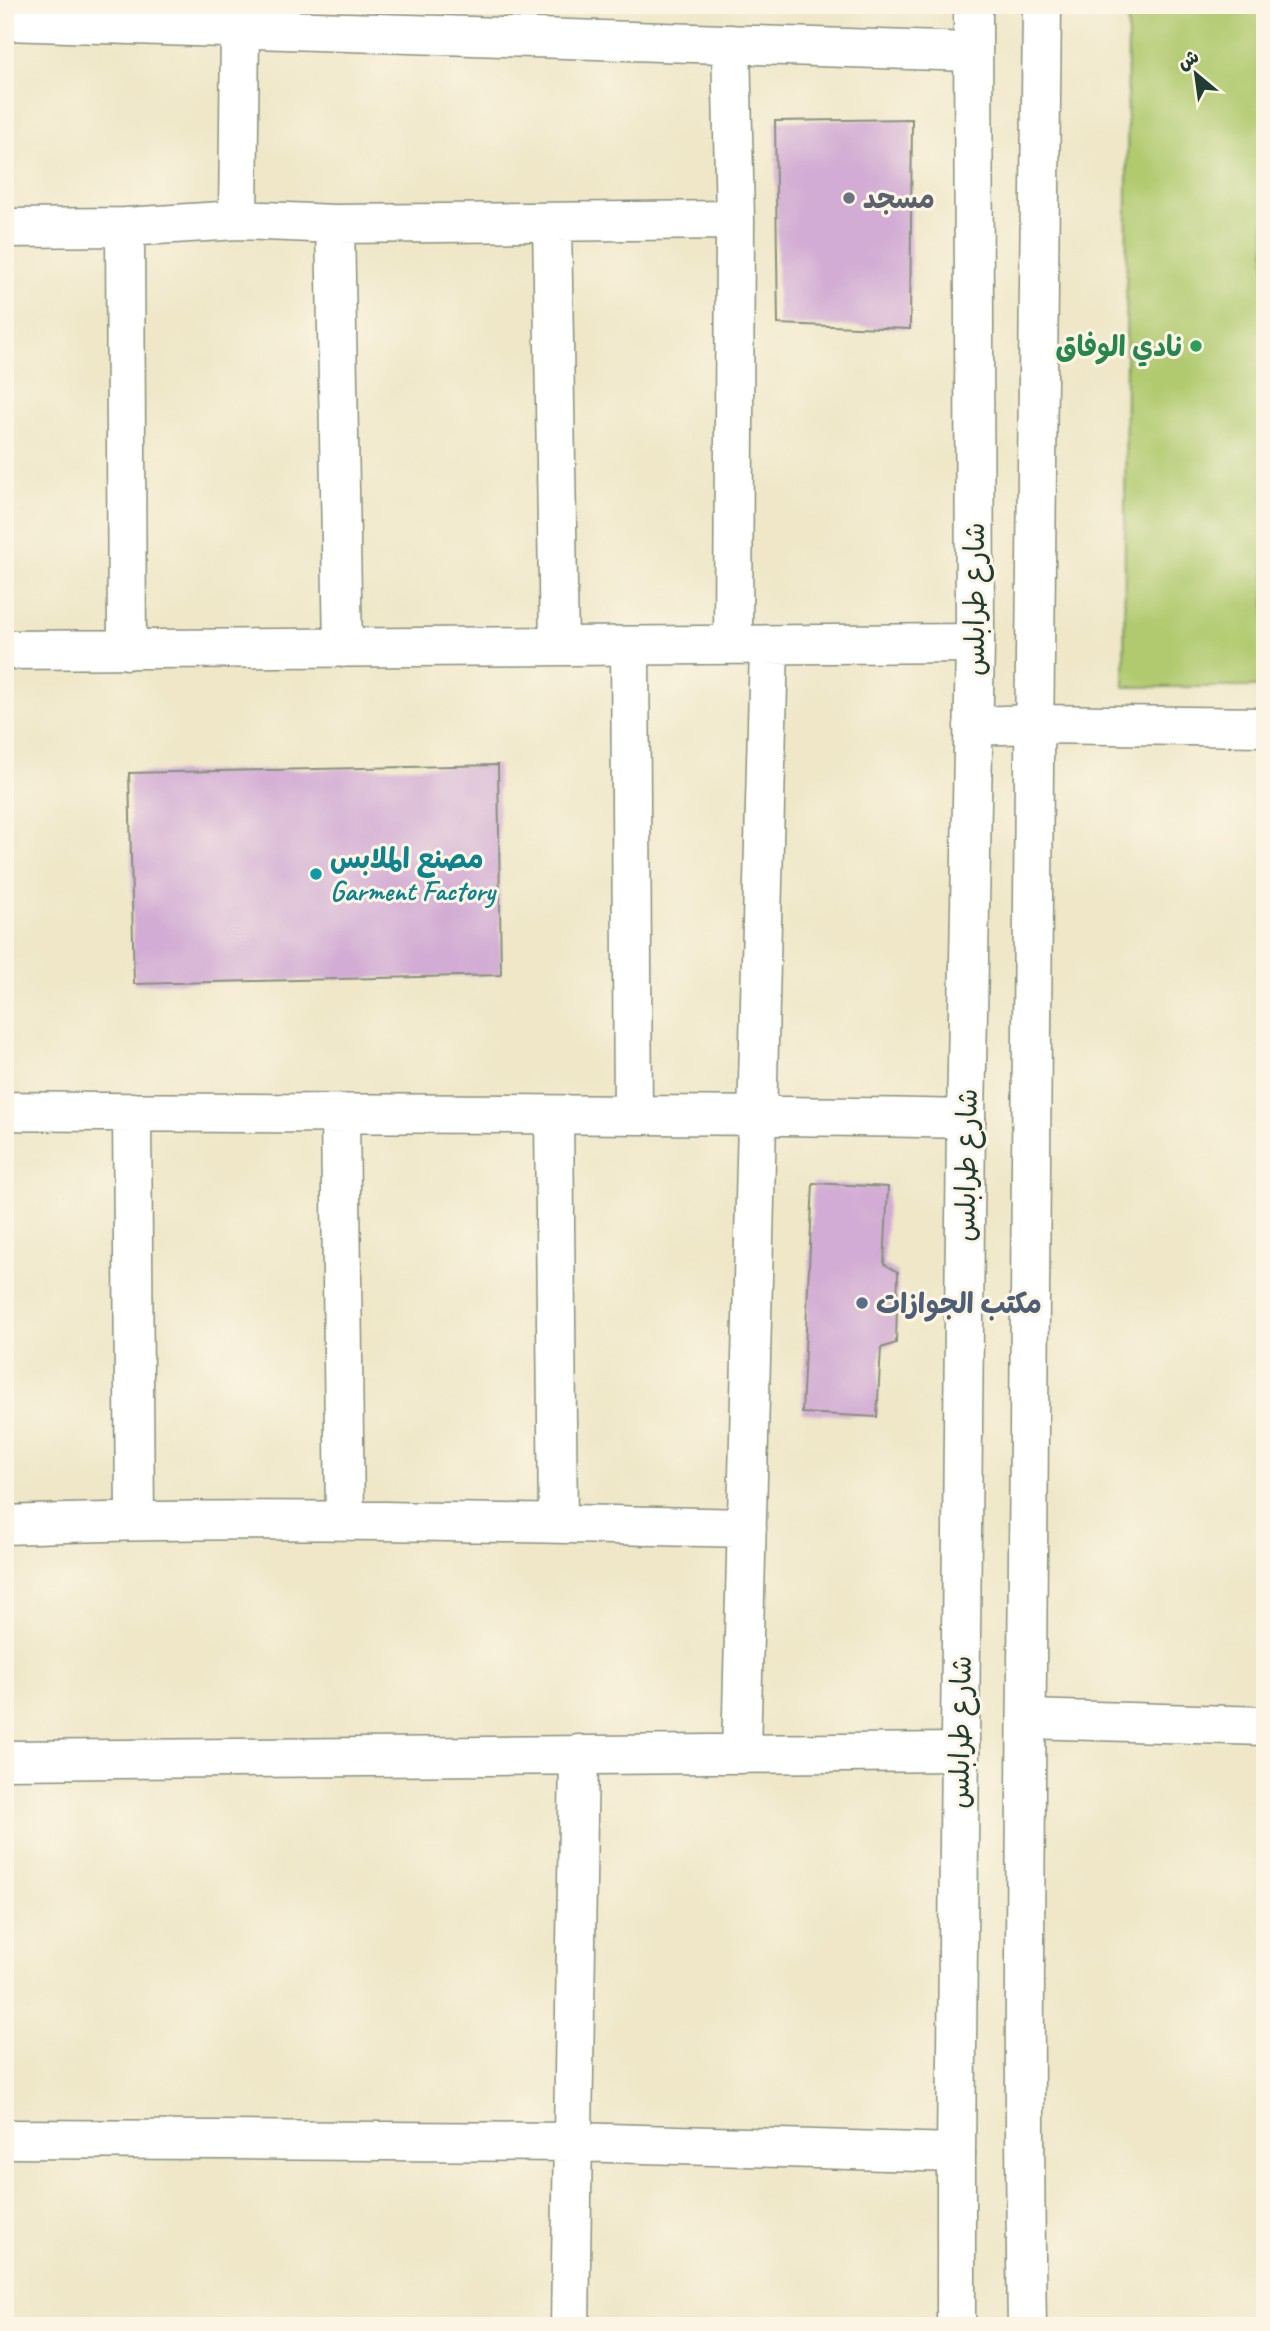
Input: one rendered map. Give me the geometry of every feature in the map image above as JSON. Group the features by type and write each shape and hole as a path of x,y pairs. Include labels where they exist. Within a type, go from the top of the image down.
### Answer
{"street":[{"name":"شارع طرابلس","path":"956,2326 966,1119 975,643 973,5"},
{"path":"1027,2326 1024,2143 1042,5"},
{"path":"5,21 240,29 497,21 731,44 972,52"},
{"path":"238,220 240,29"},
{"path":"731,44 751,645 757,1115 741,1754"},
{"path":"5,228 125,227 238,220 335,224 735,220"},
{"path":"552,222 559,646"},
{"path":"335,224 343,648"},
{"path":"125,227 127,650"},
{"path":"5,650 975,643"},
{"path":"630,646 633,1115"},
{"path":"973,726 1034,724 1265,727"},
{"path":"5,1111 757,1115 966,1119"},
{"path":"132,1112 135,1520"},
{"path":"340,1114 345,1519"},
{"path":"554,1116 558,1524"},
{"path":"5,1525 135,1520 345,1519 747,1528"},
{"path":"1027,1719 1265,1726"},
{"path":"5,1760 960,1752"},
{"path":"570,2326 579,1754"},
{"path":"5,2138 573,2142 956,2153"}],"green space":[{"name":"نادي الوفاق","path":"1128,5 1265,5 1265,687 1124,687"}],"building":[{"path":"912,119 910,329 778,324 775,121"},
{"name":"مصنع الملابس Garment Factory","path":"498,765 501,975 134,984 129,773"},
{"path":"813,1183 888,1187 884,1264 898,1272 896,1343 881,1348 877,1417 802,1413"}],"place":[{"name":"مسجد","path":"849,198"},
{"name":"نادي الوفاق","path":"1196,346"},
{"name":"مصنع الملابس Garment Factory","path":"316,874"},
{"name":"مكتب الجوازات","path":"862,1303"}]}
